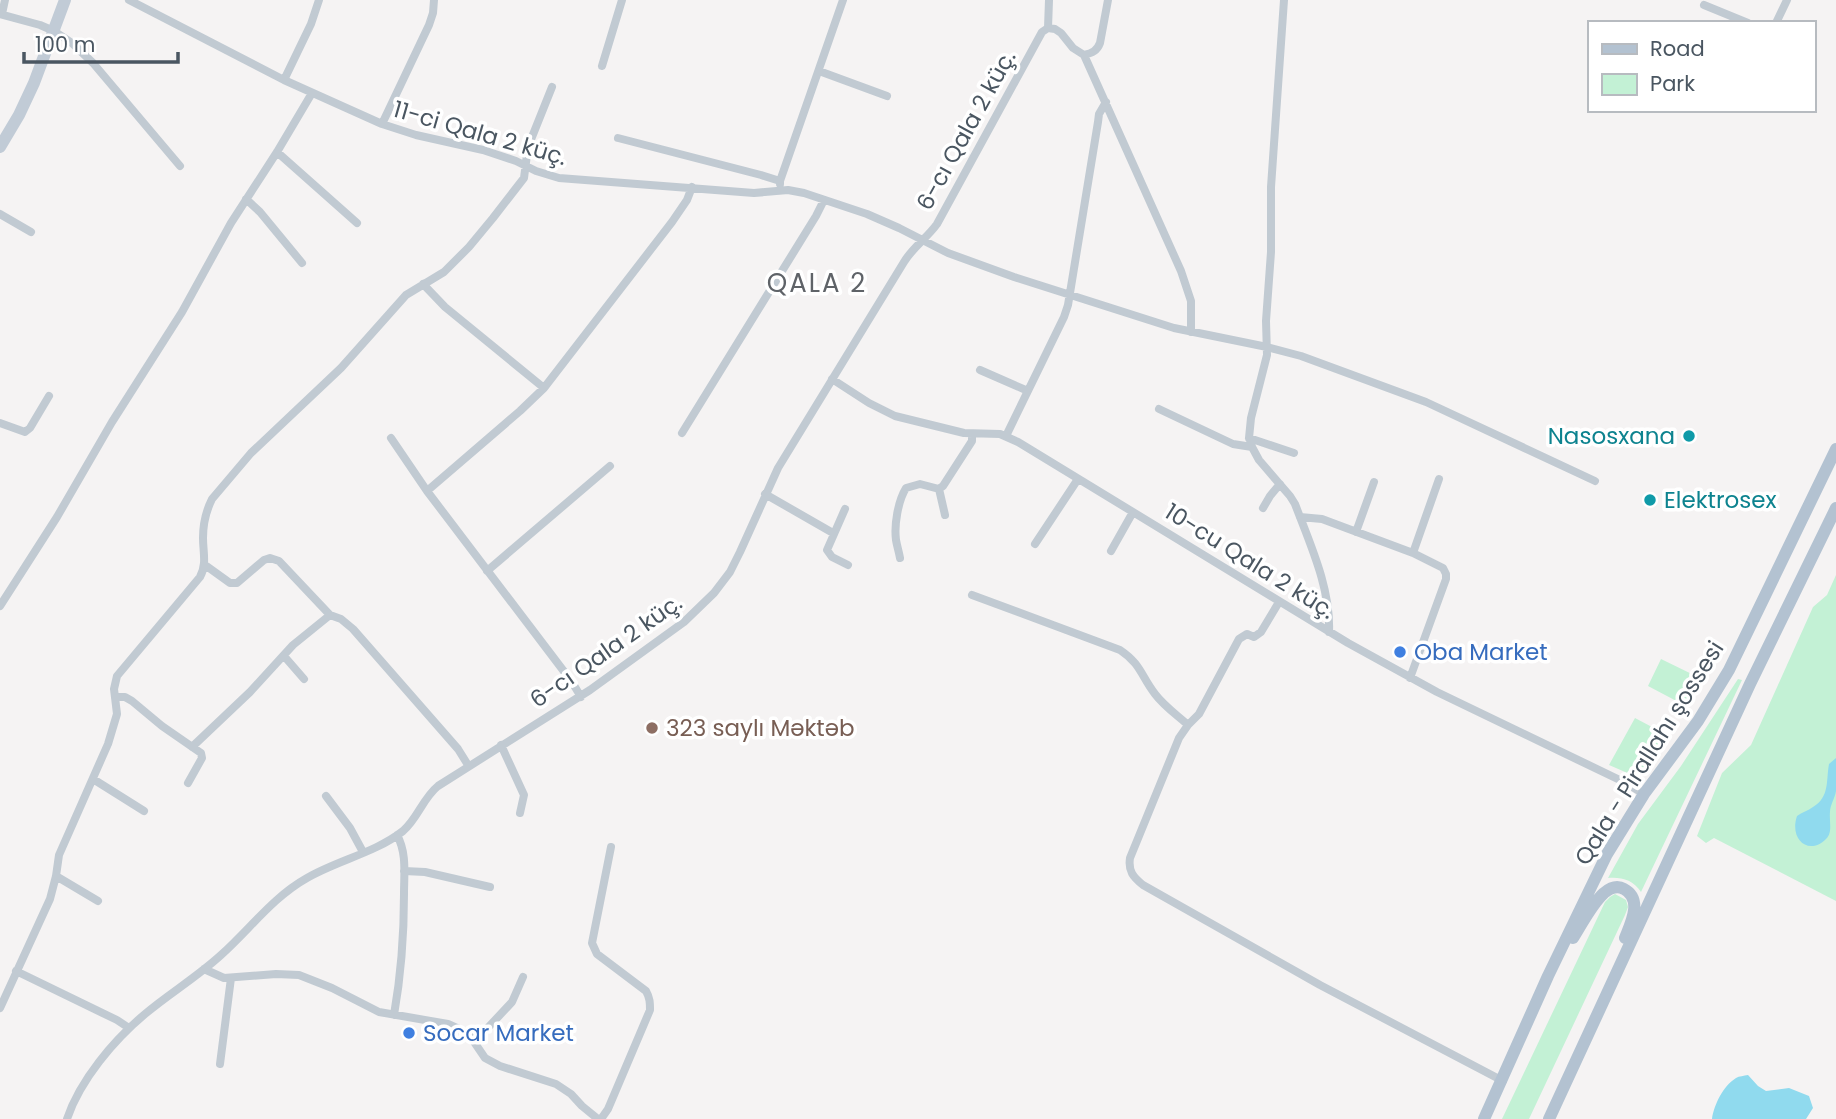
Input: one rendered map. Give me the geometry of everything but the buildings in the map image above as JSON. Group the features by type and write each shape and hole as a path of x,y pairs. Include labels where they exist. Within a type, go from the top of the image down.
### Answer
{"main road":[{"name":"Qala - Pirallahı şossesi","path":"1484,1119 1548,976 1607,854 1644,794 1692,729 1729,670 1836,449"},
{"name":"Qala - Pirallahı şossesi","path":"1549,1119 1750,684 1836,508"},
{"path":"1548,976 1606,891 1620,887 1628,891 1635,905 1633,917 1601,1008"}],"street":[{"path":"5,0 1,14 54,31 72,43 93,63 180,166"},
{"path":"0,146 28,96 65,0"},
{"name":"11-ci Qala 2 küç.","path":"129,0 284,80 382,124 416,135 483,150 545,174 570,179 754,193 797,191 878,219 961,258 1070,296 1191,332 1267,346 1301,356 1426,402 1595,481"},
{"path":"284,80 319,0"},
{"path":"382,124 429,25 434,0"},
{"path":"602,66 622,0"},
{"path":"779,191 780,181 843,0"},
{"path":"1049,0 1048,28 1061,33 1073,48 1084,55 1140,176 1187,287 1191,301 1191,332"},
{"path":"1084,55 1095,51 1100,43 1108,0"},
{"path":"1284,0 1271,187 1267,346 1249,438 1259,460 1290,496 1300,517 1329,607 1329,632"},
{"path":"1777,21 1787,0"},
{"path":"1704,5 1743,21"},
{"name":"6-cı Qala 2 küç.","path":"67,1119 78,1094 98,1064 129,1028 204,970 279,897 308,877 397,835 416,817 433,790 468,765 581,696 703,606 730,572 778,468 913,248 937,223 1036,42 1048,28"},
{"path":"819,71 887,96"},
{"path":"0,1008 50,899 59,855 113,732 117,714 114,688 117,676 197,582 205,565 204,530 209,506 217,492 251,453 341,368 405,295 444,272 469,247 521,184 525,174 528,146 552,87"},
{"path":"0,606 58,517 112,422 182,312 246,200 312,93"},
{"path":"1006,436 1063,317 1070,296 1099,114 1106,102"},
{"path":"618,138 780,181"},
{"path":"277,152 357,223"},
{"path":"428,491 544,388 671,222 687,200 692,187"},
{"path":"246,200 260,212 302,263"},
{"path":"682,433 824,200"},
{"path":"0,214 31,232"},
{"path":"423,284 445,307 544,388"},
{"path":"981,370 1028,391"},
{"name":"10-cu Qala 2 küç.","path":"832,379 895,416 972,434 992,433 1006,436 1329,632 1410,678 1644,794"},
{"path":"0,423 25,432 49,396"},
{"path":"1159,409 1233,444 1252,447"},
{"path":"939,489 968,448 972,434"},
{"path":"391,438 581,696"},
{"path":"1249,438 1294,453"},
{"path":"487,571 610,466"},
{"path":"1035,544 1079,479"},
{"path":"1413,553 1439,480"},
{"path":"1356,532 1374,482"},
{"path":"900,558 896,528 906,488 920,484 939,489"},
{"path":"1264,508 1280,484"},
{"path":"939,489 945,515"},
{"path":"765,495 833,533"},
{"path":"845,509 827,550 848,565"},
{"path":"1111,551 1133,512"},
{"path":"1300,517 1322,519 1413,553 1443,568 1446,579 1410,678"},
{"path":"205,565 230,583 237,583 264,560 274,558 279,561 330,615 353,629 468,765"},
{"path":"972,595 1120,650 1137,663 1154,692 1188,725"},
{"path":"1279,601 1261,632 1254,637 1247,634 1239,639 1199,714 1188,725 1175,747 1130,858 1130,871 1143,885 1313,981 1503,1081"},
{"path":"192,747 250,692 293,645 330,615"},
{"path":"284,656 304,679"},
{"path":"115,697 132,701 162,726 201,752 202,758 188,783"},
{"path":"501,745 524,795 520,813"},
{"path":"93,779 144,811"},
{"path":"326,796 350,828 363,852"},
{"path":"394,1015 402,967 404,871 403,850 397,835"},
{"path":"204,970 217,977 231,978 299,975 341,992 371,1009 448,1024 468,1033 485,1058 500,1066 556,1084 600,1119 608,1110 650,1010 646,991 597,954 592,943 611,847"},
{"path":"404,871 425,872 490,887"},
{"path":"56,876 98,901"},
{"path":"16,971 129,1028"},
{"path":"474,1039 512,1002 523,977"},
{"path":"220,1064 231,978"}],"green space":[{"path":"1836,575 1836,901 1714,838 1706,843 1697,836 1722,773 1751,745 1813,607 1827,595"},
{"path":"1661,659 1700,678 1684,705 1648,686"},
{"path":"1738,679 1742,680 1641,892 1627,880 1608,878 1638,824 1681,766"},
{"path":"1635,718 1669,736 1641,772 1632,775 1609,765"},
{"path":"1615,894 1626,900 1628,907 1625,915 1529,1119 1502,1119 1605,902"}],"water":[{"path":"1836,758 1836,791 1830,809 1829,833 1820,844 1807,846 1798,838 1796,832 1797,816 1822,798 1829,764"},
{"path":"1748,1075 1766,1091 1789,1088 1809,1096 1813,1108 1806,1119 1712,1119 1717,1102 1731,1081"}],"place":[{"name":"Nasosxana","path":"1689,436"},
{"name":"Elektrosex","path":"1650,500"},
{"name":"Oba Market","path":"1400,652"},
{"name":"323 saylı Məktəb","path":"652,728"},
{"name":"Socar Market","path":"409,1033"}],"district":[{"name":"QALA 2","path":"817,283"}]}
